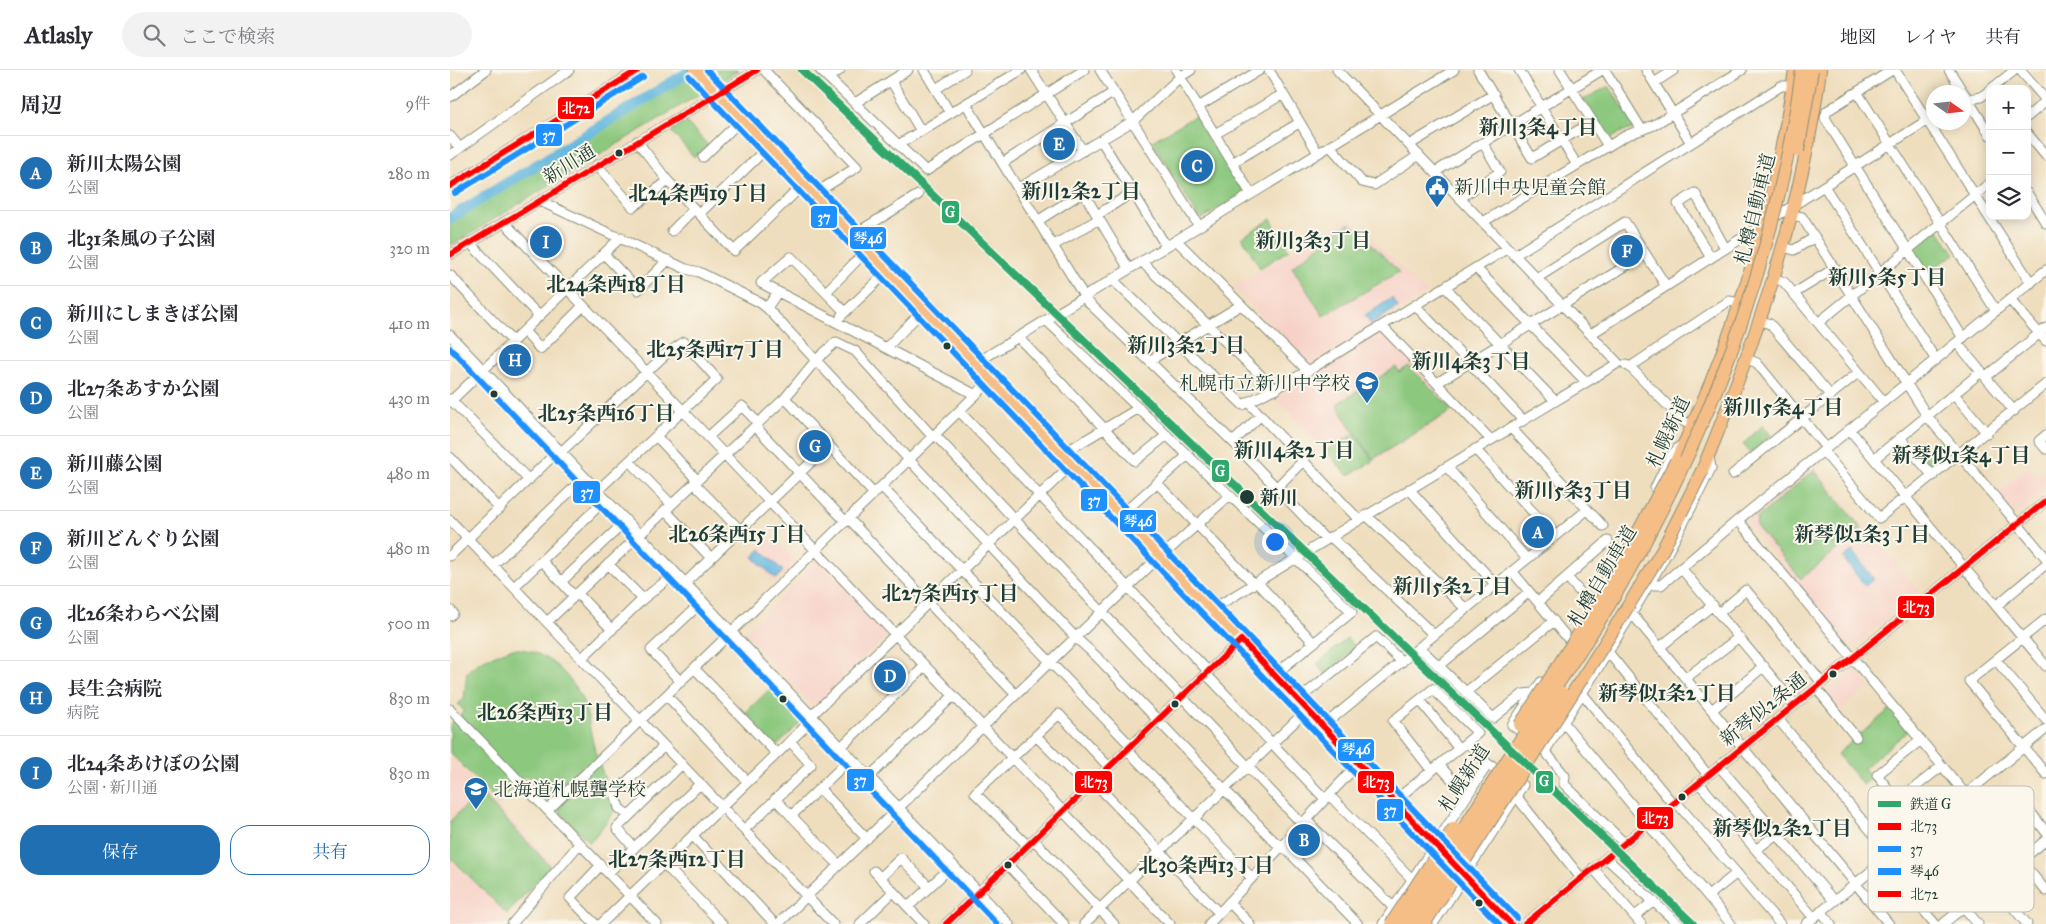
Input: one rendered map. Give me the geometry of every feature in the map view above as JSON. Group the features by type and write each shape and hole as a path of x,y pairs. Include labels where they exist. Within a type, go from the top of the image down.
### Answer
{"highway":[{"name":"札幌新道","path":"1391,924 1610,586 1676,461 1690,431 1740,303 1763,225 1795,70"},
{"name":"札樽自動車道","path":"1403,924 1617,592 1683,469 1729,360 1759,273 1785,173 1802,70"},
{"name":"札樽自動車道","path":"1413,924 1623,597 1693,467 1740,356 1765,279 1791,184 1812,70"},
{"path":"1424,924 1662,551 1702,470 1747,359 1774,278 1793,210 1820,70"}],"main road":[{"path":"695,70 1512,924"}],"street":[{"path":"450,97 486,70"},
{"path":"450,155 569,70"},
{"path":"450,186 638,70"},
{"name":"新川通","path":"450,255 636,141 757,70"},
{"path":"764,70 857,167 814,194"},
{"path":"820,70 926,171 1084,70"},
{"path":"828,78 840,70"},
{"path":"855,103 908,70"},
{"path":"924,70 950,113"},
{"path":"936,89 965,70"},
{"path":"898,145 1021,70"},
{"path":"1031,70 1083,150"},
{"path":"1100,70 1199,226"},
{"path":"1019,188 1133,121 1178,74 1192,70"},
{"path":"1198,107 1260,70"},
{"path":"1268,70 1318,153"},
{"path":"1337,70 1618,363 1630,367 1683,421 1690,431 1670,457 1592,606 1512,725 1545,751 1565,776 1564,784 1624,843"},
{"path":"976,363 1454,70"},
{"path":"1478,70 1532,158 1592,122"},
{"path":"1518,70 1577,165"},
{"path":"1560,70 1608,146"},
{"path":"1435,172 1571,88 1604,70 1642,130"},
{"path":"1646,70 1691,143"},
{"path":"1654,83 1674,70"},
{"path":"1483,222 1608,146 1673,114 1742,70"},
{"path":"1926,114 1894,70 1827,111 1825,118 1908,250 1960,340 1984,374 2014,410"},
{"path":"1996,85 2015,70"},
{"path":"2020,70 2046,100 2031,113"},
{"path":"1952,71 1959,85"},
{"path":"1178,74 1251,194"},
{"path":"890,81 921,131"},
{"path":"1515,255 1781,86 1793,86"},
{"path":"1004,162 1114,92"},
{"path":"1857,92 1996,311"},
{"path":"1971,96 1981,97 1986,93"},
{"path":"1215,134 1283,94"},
{"path":"1409,145 1494,94"},
{"path":"966,104 1004,162 1087,301 1233,442 1275,489 1434,635"},
{"path":"1971,106 1987,130"},
{"path":"703,157 742,119"},
{"path":"1591,334 1725,248 1763,225 1793,210 1824,186 1926,121"},
{"path":"1232,164 1299,123"},
{"path":"1936,130 1975,196 2030,283"},
{"path":"450,136 460,148"},
{"path":"2031,138 2046,156"},
{"path":"1101,140 1166,246"},
{"path":"636,141 668,181 734,251 804,184"},
{"path":"1460,198 1500,172 1483,143"},
{"path":"672,231 696,212 769,146"},
{"path":"1330,146 1362,182 1374,185 1419,155"},
{"path":"597,165 633,208 668,181"},
{"path":"1824,186 1936,360"},
{"path":"1818,323 1986,186"},
{"path":"1039,220 1083,192 1129,269"},
{"path":"1054,245 1133,192"},
{"path":"1711,258 1678,204 1695,193 1725,248"},
{"path":"853,235 918,195"},
{"path":"2031,199 2045,219"},
{"path":"540,201 668,260 699,272 759,302 767,308 1076,638 1275,842 1282,846 1358,924"},
{"path":"1793,210 1802,217 1815,236 1928,416 2046,558"},
{"path":"504,222 1170,924"},
{"path":"1537,278 1625,222 1666,286"},
{"path":"1783,247 1794,250 1815,236"},
{"path":"529,480 451,401 621,238"},
{"path":"1176,240 1308,371"},
{"path":"470,243 539,316"},
{"path":"1112,279 1243,406 1276,390 1308,371 1508,248"},
{"path":"827,291 867,250"},
{"path":"604,254 638,290 668,260"},
{"path":"1437,383 1645,254"},
{"path":"845,312 827,291 791,257 761,283 976,395"},
{"path":"1141,262 1276,390"},
{"path":"1476,268 1586,382"},
{"path":"1793,294 1835,268"},
{"path":"1649,585 1661,584 2046,270"},
{"path":"835,322 888,271"},
{"path":"450,275 513,342"},
{"path":"1774,278 1784,282 1884,402"},
{"path":"1446,287 1555,401"},
{"path":"767,308 777,293"},
{"path":"2010,300 2043,330 2046,341"},
{"path":"1630,367 1729,301 1740,303"},
{"path":"1149,362 1241,304"},
{"path":"1415,305 1524,420"},
{"path":"524,331 540,348 583,306"},
{"path":"886,348 924,309"},
{"path":"1046,320 1352,612 1274,675"},
{"path":"1761,321 1770,324 1830,395"},
{"path":"1382,326 1491,440"},
{"path":"1874,459 1954,394 2043,330"},
{"path":"450,335 1006,923"},
{"path":"1018,337 1134,460 1166,435"},
{"path":"450,556 560,451 666,354 684,342 718,379 597,490"},
{"path":"547,622 784,398 816,360 836,342 855,351 1248,767 1394,908"},
{"path":"1747,359 1757,363 1879,518 1960,455 2046,384"},
{"path":"1211,610 1618,363"},
{"path":"1734,474 1859,372"},
{"path":"548,810 992,380"},
{"path":"1954,394 1987,433"},
{"path":"784,398 874,494"},
{"path":"1249,403 1363,518 1466,610"},
{"path":"708,437 742,406 799,474 929,603 1016,695"},
{"path":"1062,454 1139,408"},
{"path":"959,411 1128,587 1272,744 1412,879"},
{"path":"1233,442 1261,415"},
{"path":"1511,428 1603,526"},
{"path":"1850,430 2046,666"},
{"path":"2046,435 2039,441 2046,449"},
{"path":"656,436 740,530"},
{"path":"1900,438 1933,476"},
{"path":"685,583 829,445"},
{"path":"1475,449 1555,536"},
{"path":"1545,751 1633,615 1690,512 1711,468 1709,454"},
{"path":"1121,515 1158,484 1188,455"},
{"path":"450,457 500,509"},
{"path":"1275,489 1304,460"},
{"path":"630,461 711,558"},
{"path":"601,924 1072,464"},
{"path":"1446,467 1527,559"},
{"path":"493,565 584,477"},
{"path":"1158,484 1314,643"},
{"path":"882,487 1050,663 1193,819 1252,878"},
{"path":"1409,489 1496,585"},
{"path":"693,836 776,924 867,839 1128,587 1230,495"},
{"path":"514,587 606,499"},
{"name":"新琴似2条通","path":"1525,924 2046,502"},
{"path":"1323,726 1587,510"},
{"path":"450,520 833,924"},
{"path":"1738,520 1958,786"},
{"path":"562,581 626,521"},
{"path":"1538,602 1608,541"},
{"path":"542,561 612,630"},
{"path":"608,564 643,600"},
{"path":"1996,606 2046,564"},
{"path":"1681,568 1795,705"},
{"path":"1512,571 1570,641"},
{"path":"581,659 643,600 676,573"},
{"path":"1568,577 1592,606"},
{"path":"1660,648 1746,590 1819,685 1856,737"},
{"path":"1439,666 1529,592"},
{"path":"681,682 651,650 703,601"},
{"path":"450,610 453,613 450,616"},
{"path":"1633,615 1868,899"},
{"path":"2046,619 1969,681 2046,774"},
{"path":"1466,692 1554,621"},
{"path":"1298,700 1376,636 1402,662"},
{"path":"1686,678 1739,636"},
{"path":"946,924 1241,640"},
{"path":"1420,648 1493,718 1523,694 1533,693"},
{"path":"1608,652 1708,775"},
{"path":"1996,660 2046,720"},
{"path":"841,747 925,666"},
{"path":"1712,710 1764,666"},
{"path":"695,669 777,754"},
{"path":"1394,802 1436,768 1478,733 1433,689 1393,721 1436,768 1466,795"},
{"path":"1582,693 1674,803 1780,924"},
{"path":"667,696 748,782"},
{"path":"869,777 953,696"},
{"path":"1420,700 1459,749"},
{"path":"450,709 657,924"},
{"path":"1084,924 1307,710"},
{"path":"1109,767 1059,714 975,793 1031,843 1114,924"},
{"path":"1778,719 1868,827"},
{"path":"1563,722 1731,924"},
{"path":"1975,786 2046,729"},
{"path":"1036,736 1160,851 1219,913"},
{"path":"1886,786 1877,775 1921,740"},
{"path":"744,830 811,765 790,741"},
{"path":"1433,924 1523,785 1488,764 1467,742"},
{"path":"629,816 620,808 616,793 664,746"},
{"path":"791,816 852,758"},
{"path":"634,848 617,828 682,764"},
{"path":"1209,924 1358,764"},
{"path":"1383,924 1488,764"},
{"path":"1719,766 1834,901"},
{"path":"1916,786 1942,766"},
{"path":"1699,783 1818,915 1832,924"},
{"path":"608,873 700,784"},
{"path":"820,789 867,839"},
{"path":"1516,796 1581,878"},
{"path":"775,799 839,865"},
{"path":"1757,849 1800,816"},
{"path":"2034,817 2046,832"},
{"path":"2034,849 2046,840"},
{"path":"512,924 580,843"},
{"path":"924,924 877,874 901,858 929,887"},
{"path":"1606,858 1678,924"},
{"path":"664,864 722,924"},
{"path":"596,924 570,898 601,865"},
{"path":"908,907 953,865"},
{"path":"1008,865 1064,924"},
{"path":"1593,868 1641,924"},
{"path":"1708,896 1737,873"},
{"path":"1806,924 1868,873"},
{"path":"2034,877 2046,891"},
{"path":"860,924 893,892"},
{"path":"1635,916 1654,901"},
{"path":"1229,902 1250,924"},
{"path":"1879,912 1889,924"},
{"path":"1925,912 1935,924"},
{"path":"1943,924 1958,912"},
{"path":"1968,912 1978,924"},
{"path":"2017,912 2027,924"}],"shaded area":[{"path":"1350,217 1427,293 1312,363 1307,362 1233,287"},
{"name":"札幌市立新川中学校","path":"1382,332 1457,410 1348,476 1276,398"},
{"path":"1814,466 1920,592 1853,647 1850,646 1747,523 1748,518"},
{"path":"2029,466 2038,477 2046,470 2046,490 2015,515 1997,493"},
{"path":"772,535 797,562 775,583 750,556"},
{"path":"818,560 888,635 813,707 745,633"},
{"path":"1853,671 1858,672 1870,686 1840,711 1827,696 1827,692"},
{"name":"北海道札幌聾学校","path":"450,757 553,863 500,924 450,924"}],"green space":[{"path":"699,70 739,70 450,246 450,222"},
{"path":"1609,86 1635,126 1634,129 1623,131 1609,140 1583,100"},
{"path":"1195,116 1243,190 1243,193 1202,219 1199,218 1152,141"},
{"path":"685,121 708,145 694,157 671,131"},
{"path":"1062,129 1065,130 1077,147 1055,162 1042,142"},
{"path":"1271,219 1289,250 1260,268 1242,237"},
{"path":"1347,224 1352,224 1399,272 1323,316 1292,267"},
{"path":"545,229 559,244 548,255 533,240"},
{"path":"1938,229 1955,254 1927,272 1914,252 1914,248"},
{"path":"1633,240 1638,252 1620,263 1614,253"},
{"path":"1409,366 1453,410 1373,459 1355,431 1353,432 1337,404 1396,367 1399,372"},
{"path":"1763,425 1771,436 1751,454 1743,444"},
{"path":"1355,433 1373,461 1348,476 1326,451"},
{"path":"1941,439 1952,454 1934,469 1921,455"},
{"path":"1814,470 1862,529 1801,579 1756,526 1757,518"},
{"path":"1347,638 1356,648 1325,674 1317,664"},
{"path":"510,649 522,649 533,652 554,664 571,681 583,702 596,755 616,809 590,843 525,776 499,803 450,753 450,725 464,711 458,704 464,699 467,672 479,662"},
{"path":"773,686 804,719 776,747 743,715"},
{"path":"1890,709 1908,731 1864,768 1872,778 1863,785 1837,754"},
{"name":"北海道札幌聾学校","path":"480,792 550,866 507,914 450,857 450,821"},
{"path":"1307,826 1316,836 1300,853 1291,843"}],"water":[{"path":"1392,298 1398,307 1371,324 1365,315"},
{"path":"761,549 783,571 776,579 753,557"},
{"path":"1852,551 1874,579 1865,586 1843,558"}],"waterway":[{"name":"新川","path":"450,218 692,70"}],"rail line":[{"name":"G","path":"802,70 1693,924"}],"transit line":[{"name":"北72","path":"450,186 638,70"},
{"name":"琴46","path":"707,70 1517,918"},
{"name":"北72","path":"450,255 757,70"},
{"name":"37","path":"689,76 1499,924"},
{"name":"37","path":"455,193 643,77"},
{"name":"37","path":"450,348 997,924"},
{"name":"北73","path":"1525,924 2046,501"},
{"name":"北73","path":"1241,640 1511,924"},
{"name":"北73","path":"946,924 1241,640"}],"place":[{"name":"新川藤公園","path":"1059,144"},
{"name":"新川にしまきば公園","path":"1197,166"},
{"name":"新川中央児童会館","path":"1437,208"},
{"name":"北24条あけぼの公園","path":"546,242"},
{"name":"新川どんぐり公園","path":"1627,251"},
{"name":"長生会病院","path":"515,360"},
{"name":"札幌市立新川中学校","path":"1367,404"},
{"name":"北26条わらべ公園","path":"815,446"},
{"name":"新川","path":"1247,497"},
{"name":"新川太陽公園","path":"1538,532"},
{"name":"北27条あすか公園","path":"890,676"},
{"name":"北海道札幌聾学校","path":"476,810"},
{"name":"北31条風の子公園","path":"1304,840"}],"district":[{"name":"新川3条4丁目","path":"1538,127"},
{"name":"新川2条2丁目","path":"1081,191"},
{"name":"北24条西19丁目","path":"698,193"},
{"name":"新川3条3丁目","path":"1313,240"},
{"name":"新川5条5丁目","path":"1887,277"},
{"name":"北24条西18丁目","path":"616,284"},
{"name":"新川3条2丁目","path":"1186,345"},
{"name":"北25条西17丁目","path":"715,349"},
{"name":"新川4条3丁目","path":"1471,361"},
{"name":"新川5条4丁目","path":"1783,407"},
{"name":"北25条西16丁目","path":"606,413"},
{"name":"新川4条2丁目","path":"1294,450"},
{"name":"新琴似1条4丁目","path":"1961,455"},
{"name":"新川5条3丁目","path":"1573,490"},
{"name":"北26条西15丁目","path":"737,534"},
{"name":"新琴似1条3丁目","path":"1862,534"},
{"name":"新川5条2丁目","path":"1452,586"},
{"name":"北27条西15丁目","path":"950,593"},
{"name":"新琴似1条2丁目","path":"1667,693"},
{"name":"北26条西13丁目","path":"545,712"},
{"name":"新琴似2条2丁目","path":"1782,828"},
{"name":"北27条西12丁目","path":"677,859"},
{"name":"北30条西13丁目","path":"1206,865"}]}
